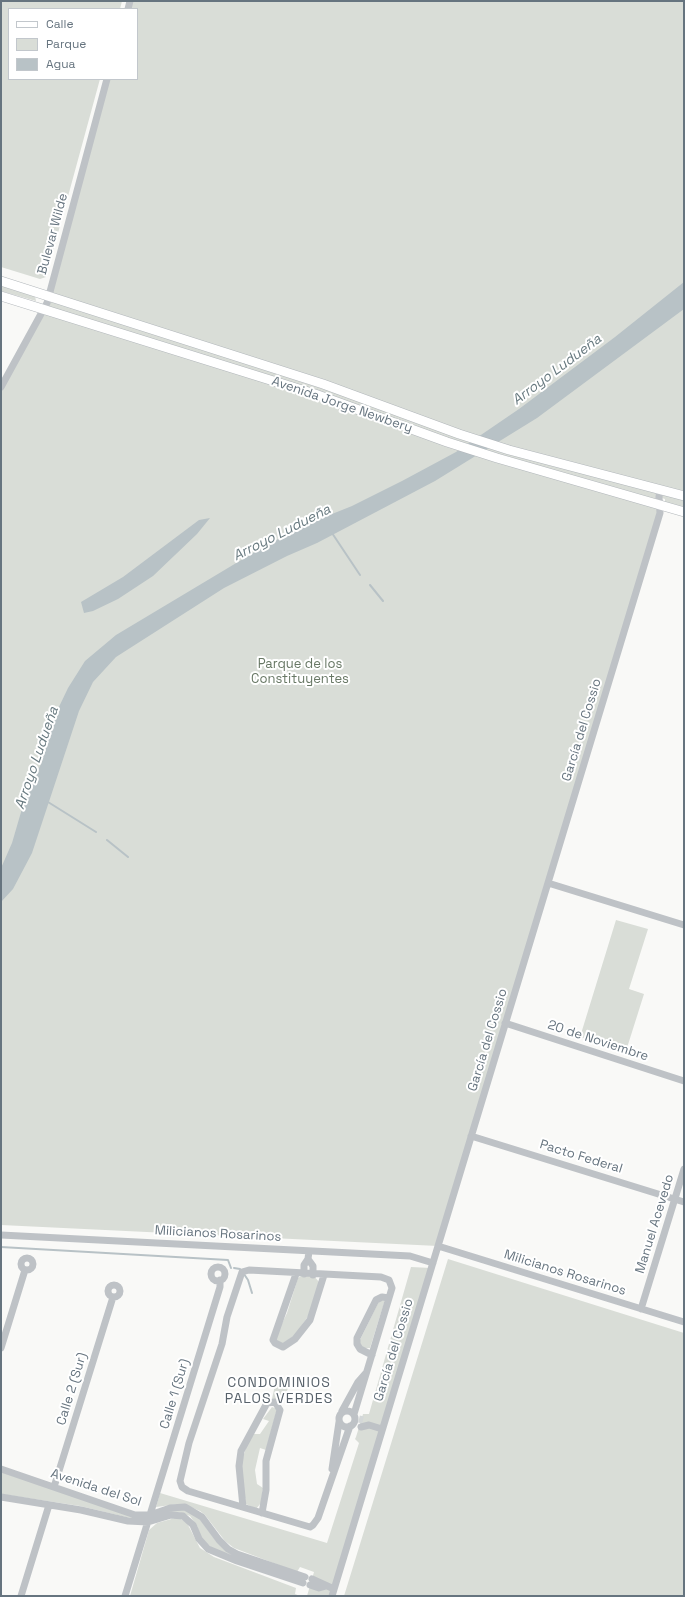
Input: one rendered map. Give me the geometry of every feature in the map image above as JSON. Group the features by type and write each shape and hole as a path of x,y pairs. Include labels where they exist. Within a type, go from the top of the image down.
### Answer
{"main road":[{"name":"Avenida Jorge Newbery","path":"1,281 323,384 459,434 509,450 684,496"},
{"name":"Avenida Jorge Newbery","path":"1,296 315,394 447,442 497,458 684,512"}],"street":[{"name":"Bulevar Wilde","path":"1,387 3,379 44,309 107,80"},
{"name":"García del Cossio","path":"330,1590 382,1429 433,1263 660,513 660,490"},
{"path":"548,883 684,925"},
{"name":"20 de Noviembre","path":"505,1023 684,1081"},
{"name":"Pacto Federal","path":"471,1136 684,1202"},
{"name":"Manuel Acevedo","path":"641,1309 684,1169"},
{"name":"Milicianos Rosarinos","path":"1,1235 410,1256 433,1263"},
{"name":"Milicianos Rosarinos","path":"438,1246 684,1322"},
{"path":"309,1251 308,1259 300,1274 273,1340 275,1343 283,1347 295,1339 310,1320 324,1275"},
{"path":"308,1259 313,1266 313,1275"},
{"path":"1,1348 25,1270"},
{"path":"249,1270 300,1274 386,1278 392,1284 366,1372 356,1422 331,1479 318,1518 313,1525 305,1526 188,1491 182,1487 180,1481 189,1443 214,1363 222,1344 227,1317 242,1272 249,1270"},
{"name":"Calle 1 (Sur)","path":"125,1596 220,1287 220,1280"},
{"name":"Calle 2 (Sur)","path":"54,1487 113,1297"},
{"path":"372,1355 360,1349 357,1344 357,1338 376,1300 382,1297 389,1298"},
{"path":"331,1479 339,1416 358,1382 366,1372"},
{"path":"243,1507 239,1466 241,1451 268,1403 275,1402 280,1410 266,1461 266,1490 262,1513"},
{"path":"342,1411 350,1411 356,1422"},
{"path":"339,1422 345,1427 356,1422 382,1429"},
{"name":"Avenida del Sol","path":"1,1469 135,1515 150,1515 170,1508 185,1507 202,1517 219,1540 233,1552 305,1580"},
{"name":"Avenida del Sol","path":"1,1497 81,1510 128,1522 148,1522 171,1515 183,1516 193,1525 199,1539 208,1549 237,1561 305,1580 321,1582 330,1590"},
{"path":"21,1596 49,1505"}],"green space":[{"path":"1,1 122,1 120,8 8,8 8,80 100,80 46,277 40,279 1,267"},
{"name":"Parque de los Constituyentes","path":"130,1 684,1 684,508 665,502 665,499 659,497 660,513 438,1246 1,1225 1,387 44,309 107,80 138,80 138,8 128,8"},
{"path":"1,285 35,296 36,301 1,291"},
{"path":"616,920 648,929 629,989 644,994 626,1051 580,1037"},
{"path":"448,1259 684,1333 684,1596 344,1596"},
{"path":"411,1267 431,1268 332,1596 307,1596 314,1572 300,1567 297,1572 234,1548 225,1541 205,1515 200,1511 179,1504 156,1507 160,1493 327,1543 359,1443 355,1439 363,1414 369,1414"},
{"path":"301,1276 314,1276 319,1282 309,1315 295,1335 282,1344 276,1341 277,1334 287,1313 298,1278"},
{"path":"385,1300 370,1348 362,1348 359,1342 379,1301"},
{"path":"275,1385 288,1388 282,1404 277,1399 272,1399"},
{"path":"272,1407 277,1409 266,1450 260,1448 255,1470 257,1484 263,1488 261,1503 256,1509 246,1504 241,1469 247,1445 254,1434 260,1434 269,1421 263,1419"},
{"path":"1,1472 134,1516 138,1520 80,1506 1,1494"},
{"path":"172,1510 186,1510 199,1518 216,1541 297,1579 212,1548 202,1539 197,1526 190,1516 178,1512 163,1513"},
{"path":"175,1518 181,1519 187,1523 200,1548 214,1557 296,1588 295,1594 300,1596 130,1596 149,1530 157,1523"}],"water":[{"name":"Arroyo Ludueña","path":"684,282 684,309 537,418 435,481 317,543 287,556 224,588 116,657 93,682 79,711 32,853 13,889 1,902 1,868 12,843 26,795 41,764 57,711 68,688 85,661 116,635 268,544 317,520 352,506 456,452 519,409 615,337"},
{"path":"210,518 197,534 153,576 118,599 93,611 84,613 81,602 123,577 199,520"}],"waterway":[{"path":"332,533 360,575"},
{"path":"370,585 383,601"},
{"path":"48,802 96,832"},
{"path":"107,840 128,857"},
{"path":"1,1247 228,1260 231,1268"},
{"path":"234,1268 240,1269 241,1271"},
{"path":"244,1274 248,1280 252,1293"}],"tunnel":[{"path":"359,1419 363,1420"}],"district":[{"name":"CONDOMINIOS PALOS VERDES","path":"279,1392"}]}
